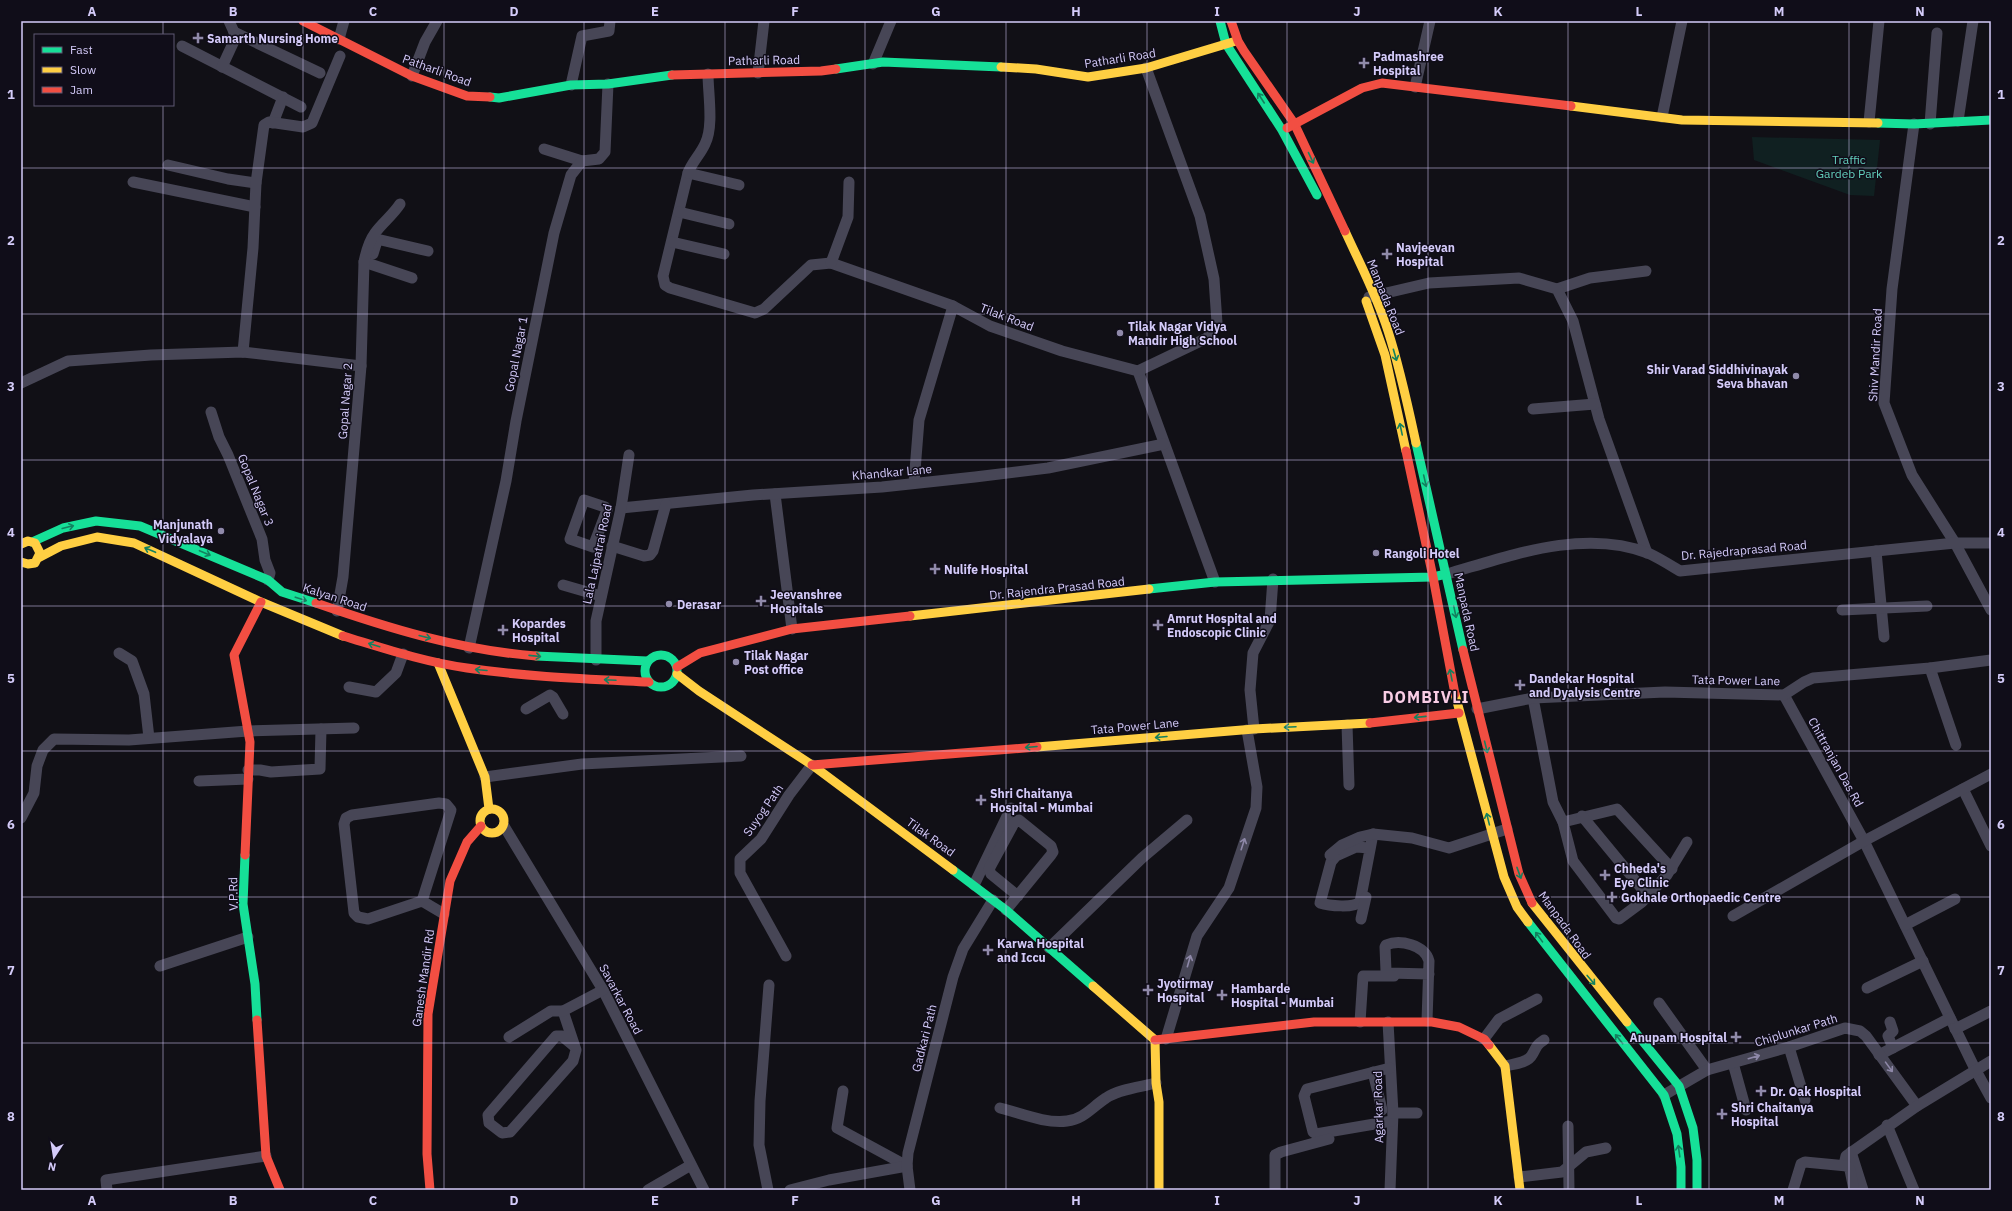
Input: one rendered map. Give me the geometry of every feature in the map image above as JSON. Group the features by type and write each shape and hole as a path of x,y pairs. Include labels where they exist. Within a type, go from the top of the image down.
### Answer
{"street":[{"path":"222,67 234,44 234,32 230,21"},
{"name":"Patharli Road","path":"303,21 412,76 467,96 499,98 572,85 608,84 681,74 821,71 874,64 898,63 1036,69 1088,77 1146,68 1238,41"},
{"path":"339,39 344,21"},
{"path":"412,76 425,42 437,21"},
{"path":"572,85 582,36 609,31 610,21"},
{"path":"758,73 764,21"},
{"path":"874,64 891,21"},
{"path":"1220,21 1226,44 1282,130 1303,166 1345,254"},
{"name":"Manpada Road","path":"1231,21 1238,41 1294,123 1367,295 1385,355 1433,577 1459,713 1504,877 1517,907 1544,944 1664,1095 1677,1134 1681,1167 1681,1190"},
{"path":"1415,87 1430,21"},
{"path":"1662,117 1682,21"},
{"path":"1869,122 1879,21"},
{"path":"1958,121 1973,21"},
{"path":"234,32 320,73"},
{"path":"1930,124 1937,33"},
{"path":"182,46 301,107"},
{"path":"243,352 256,183 264,125 273,123 303,127 312,123 340,56"},
{"path":"1146,68 1200,216 1214,279 1217,323 1207,338 1138,371 1215,582"},
{"path":"708,74 709,129 705,144 691,164 688,173 672,242 724,254"},
{"path":"1282,130 1372,85 1382,83 1682,120 1869,122 1914,124 1991,120"},
{"path":"544,149 582,161 599,159 605,152 608,84"},
{"path":"273,123 283,97"},
{"name":"Shiv Mandir Road","path":"1914,124 1892,289 1884,403 1912,475 1955,543 1991,610"},
{"name":"Gopal Nagar 1","path":"469,648 506,482 518,413 554,233 571,175 582,161"},
{"path":"168,165 228,179 256,183"},
{"path":"688,173 739,185"},
{"path":"133,182 255,207"},
{"path":"830,263 848,217 849,182"},
{"name":"Gopal Nagar 2","path":"337,610 344,577 361,366 368,247 375,232 393,216 400,204"},
{"path":"679,211 726,221"},
{"path":"412,278 368,263 377,241 381,240 428,251"},
{"name":"Tilak Road","path":"672,242 664,276 665,285 670,288 755,313 764,309 811,265 830,263 953,306 990,326 1062,351 1138,371"},
{"path":"1367,295 1429,283 1519,278 1557,290 1590,278 1646,271"},
{"path":"1557,290 1573,321 1595,404 1647,553"},
{"name":"Manpada Road","path":"1367,295 1388,331 1400,373 1477,709 1519,874 1530,900 1586,974 1679,1086 1693,1128 1697,1160 1697,1190"},
{"path":"914,483 919,420 953,306"},
{"path":"21,383 68,361 151,355 243,352 361,366"},
{"path":"1532,409 1595,404"},
{"name":"Gopal Nagar 3","path":"211,412 219,437 228,455 262,539 265,560 270,572 268,580"},
{"name":"Khandkar Lane","path":"621,508 914,483 1048,468 1164,444"},
{"name":"Lala Lajpatrai Road","path":"596,660 596,621 621,508 629,455"},
{"path":"775,494 792,630"},
{"path":"612,546 644,556 650,555 653,551 666,504"},
{"name":"Kalyan Road","path":"21,544 32,542 63,528 96,521 140,526 268,580 282,592 400,631 469,648 567,659 647,661"},
{"path":"600,530 615,534"},
{"path":"23,564 35,563 40,557 61,546 97,537 134,543 333,633 403,654 466,668 552,676 649,682 659,687 669,685 699,690"},
{"path":"32,542 38,546 40,557"},
{"name":"Dr. Rajedraprasad Road","path":"1447,574 1543,547 1602,542 1647,553 1680,571 1955,543 1991,543"},
{"path":"1876,551 1884,637"},
{"name":"Dr. Rajendra Prasad Road","path":"677,670 700,653 792,630 1215,582 1273,579 1433,577 1447,574"},
{"path":"1159,1190 1159,1102 1156,1083 1161,1039 1197,936 1229,888 1256,808 1257,787 1250,729 1252,652 1270,620 1273,579"},
{"path":"563,586 601,596"},
{"name":"V.P.Rd","path":"262,602 234,655 250,742 243,904 255,984 266,1156 280,1190"},
{"path":"1842,610 1927,606"},
{"path":"119,653 132,661 144,694 149,738"},
{"path":"649,682 644,672 647,661 652,657 662,654 700,653"},
{"path":"348,687 376,692 396,673 403,654"},
{"path":"662,654 671,658 677,670 673,682 669,685"},
{"name":"Tata Power Lane","path":"1477,709 1533,698 1664,692 1784,695 1809,679 1930,668 1991,660"},
{"path":"438,663 485,777 488,809"},
{"path":"1930,668 1956,745"},
{"name":"Tilak Road","path":"677,670 699,690 812,765 974,885 1161,1039"},
{"path":"550,695 552,676"},
{"path":"526,709 550,695"},
{"path":"550,695 553,697 563,714"},
{"name":"Chittranjan Das Rd","path":"1784,695 1864,841 1955,1029 1991,1098"},
{"path":"1533,698 1552,802 1563,822 1573,860 1616,918 1622,918 1648,896 1672,869 1687,842"},
{"name":"Tata Power Lane","path":"812,765 1250,729 1346,725 1459,713"},
{"path":"1346,725 1349,786"},
{"path":"21,818 34,792 37,766 43,750 54,739 130,740 248,731 354,728"},
{"path":"199,780 248,775 260,770 271,772 320,769 321,729"},
{"path":"485,777 582,764 741,756"},
{"name":"Suyog Path","path":"786,956 740,873 740,859 761,839 789,795 812,765"},
{"path":"1733,916 1864,841 1991,774"},
{"path":"1963,788 1991,846"},
{"path":"422,902 451,810 446,804 439,803 352,815 346,818 344,824 354,912 358,918 368,919 422,902 444,914"},
{"path":"1011,808 989,872 1018,896"},
{"path":"488,809 496,810 503,814 504,826 498,832 490,833 481,826 482,814 488,809"},
{"path":"1563,822 1582,816 1617,809 1672,869"},
{"path":"1582,816 1648,896"},
{"path":"974,885 998,845 1014,824 1019,820 1053,848 1051,855 1006,910"},
{"path":"1049,948 1142,858 1187,820"},
{"name":"Ganesh Mandir Rd","path":"430,1190 427,1154 428,1014 450,881 467,842 481,826"},
{"name":"Savarkar Road","path":"504,826 603,990 704,1190"},
{"path":"1328,858 1342,845 1360,837 1376,835 1412,838 1449,848 1507,829"},
{"path":"1370,848 1356,847 1336,856 1331,862 1320,903 1332,905 1354,905 1360,902 1370,848 1376,835"},
{"path":"1361,919 1376,835"},
{"path":"1905,925 1955,899"},
{"name":"Gadkari Path","path":"910,1190 907,1166 908,1153 953,977 963,949 993,900"},
{"path":"160,966 248,937"},
{"path":"1867,988 1922,961"},
{"path":"1360,1022 1362,977 1366,974 1423,978 1425,1021"},
{"path":"1425,1021 1429,974"},
{"path":"768,1190 759,1145 760,1101 769,986"},
{"path":"509,1038 552,1011 563,1011 603,990"},
{"path":"1484,1039 1499,1019 1537,999"},
{"path":"1659,1003 1707,1070"},
{"path":"563,1011 576,1050 573,1061 510,1132 502,1133 489,1123 488,1116 556,1036 562,1036 574,1046"},
{"path":"1955,1029 1991,1011"},
{"path":"1879,1055 1950,1018"},
{"path":"1161,1039 1314,1022 1425,1021 1459,1027 1484,1039 1505,1066 1520,1190"},
{"name":"Agarkar Road","path":"1388,1022 1390,1068 1390,1190"},
{"path":"1890,1022 1893,1031 1888,1038 1893,1048"},
{"name":"Chiplunkar Path","path":"1664,1095 1707,1070 1789,1047 1845,1028 1852,1028 1860,1031 1866,1036 1917,1106"},
{"path":"1505,1066 1525,1061 1532,1057 1535,1046 1544,1040"},
{"path":"1789,1047 1805,1100"},
{"path":"1844,1165 1846,1156 1887,1125 1975,1069 1991,1061"},
{"path":"1733,1063 1746,1110"},
{"path":"1390,1068 1307,1089 1304,1096 1313,1132 1320,1135 1417,1113"},
{"path":"1373,1072 1390,1118"},
{"path":"1000,1108 1053,1121 1066,1122 1078,1119 1087,1114 1112,1094 1156,1083"},
{"path":"842,1091 837,1128 907,1166"},
{"path":"1274,1190 1274,1158 1281,1152 1358,1131 1390,1118"},
{"path":"1887,1125 1914,1190"},
{"path":"1568,1126 1569,1190"},
{"path":"1519,1177 1562,1172 1589,1150 1606,1148"},
{"path":"1852,1152 1863,1190"},
{"path":"107,1190 106,1180 266,1156"},
{"path":"1793,1190 1803,1163 1844,1165 1850,1170 1854,1190"},
{"path":"648,1190 691,1165"},
{"path":"790,1190 829,1180 907,1166"}],"green space":[{"name":"Traffic Gardeb Park","path":"1752,137 1880,140 1874,196 1850,195 1754,160"}],"traffic: fast":[{"path":"1220,21 1226,44 1282,130 1317,195"},
{"path":"836,69 883,62 1001,67"},
{"path":"490,97 499,98 571,85 608,84 672,75"},
{"path":"1878,123 1914,124 1991,120"},
{"path":"1416,443 1463,650"},
{"path":"32,542 63,528 96,521 140,526 268,580 282,592 316,603"},
{"path":"1149,589 1215,582 1433,577 1442,575"},
{"path":"658,655 664,655 674,662 677,671 676,677 670,684 664,687 658,687 648,680 645,674 645,668 652,658 658,655"},
{"path":"536,656 647,661"},
{"path":"245,855 243,904 255,984 257,1020"},
{"path":"953,870 1006,910 1093,986"},
{"path":"1528,922 1664,1095 1677,1134 1681,1167 1681,1190"},
{"path":"1627,1022 1679,1086 1693,1128 1697,1160 1697,1190"}],"traffic: slow":[{"path":"1001,67 1036,69 1088,77 1146,68 1236,41"},
{"path":"1571,106 1682,120 1878,123"},
{"path":"1345,231 1384,318 1400,373 1416,443"},
{"path":"1366,301 1385,355 1406,451"},
{"path":"40,557 61,546 97,537 134,543 261,602 343,636"},
{"path":"21,544 28,541 35,543 40,553 35,563 28,564 21,562"},
{"path":"910,616 1149,589"},
{"path":"438,663 485,777 489,809"},
{"path":"677,674 699,691 812,765 953,870"},
{"path":"1455,694 1504,877 1517,907 1528,922"},
{"path":"1037,747 1254,729 1370,723"},
{"path":"492,809 501,812 504,821 501,830 492,833 483,830 480,821 483,812 492,809"},
{"path":"1532,903 1627,1022"},
{"path":"1093,986 1155,1040"},
{"path":"1155,1040 1156,1083 1159,1102 1159,1190"},
{"path":"1489,1045 1505,1066 1520,1190"}],"traffic: jam":[{"path":"303,21 412,76 467,96 490,97"},
{"path":"1231,21 1238,41 1244,51 1294,123 1345,231"},
{"path":"672,75 821,71 836,69"},
{"path":"1287,128 1362,88 1382,83 1571,106"},
{"path":"1406,451 1433,577 1455,694"},
{"path":"245,855 250,742 234,655 261,602"},
{"path":"316,603 424,637 479,649 536,656"},
{"path":"677,667 700,653 792,629 910,616"},
{"path":"343,636 388,650 467,668 535,676 649,682"},
{"path":"1463,650 1519,874 1532,903"},
{"path":"1370,723 1459,713"},
{"path":"812,765 1037,747"},
{"path":"430,1190 427,1154 428,1014 450,881 467,842 481,826"},
{"path":"257,1020 266,1156 280,1190"},
{"path":"1155,1040 1314,1022 1432,1022 1459,1027 1484,1039 1489,1045"}],"place":[{"name":"Samarth Nursing Home","path":"198,38"},
{"name":"Padmashree Hospital","path":"1364,63"},
{"name":"Navjeevan Hospital","path":"1387,254"},
{"name":"Tilak Nagar Vidya Mandir High School","path":"1120,333"},
{"name":"Shir Varad Siddhivinayak Seva bhavan","path":"1796,376"},
{"name":"Manjunath Vidyalaya","path":"221,531"},
{"name":"Rangoli Hotel","path":"1376,553"},
{"name":"Nulife Hospital","path":"935,569"},
{"name":"Jeevanshree Hospitals","path":"761,601"},
{"name":"Derasar","path":"669,604"},
{"name":"Amrut Hospital and Endoscopic Clinic","path":"1158,625"},
{"name":"Kopardes Hospital","path":"503,630"},
{"name":"Tilak Nagar Post office","path":"736,662"},
{"name":"Dandekar Hospital and Dyalysis Centre","path":"1520,685"},
{"name":"Shri Chaitanya Hospital - Mumbai","path":"981,800"},
{"name":"Chheda's Eye Clinic","path":"1605,875"},
{"name":"Gokhale Orthopaedic Centre","path":"1612,897"},
{"name":"Karwa Hospital and Iccu","path":"988,950"},
{"name":"Jyotirmay Hospital","path":"1148,990"},
{"name":"Hambarde Hospital - Mumbai","path":"1222,995"},
{"name":"Anupam Hospital","path":"1736,1037"},
{"name":"Dr. Oak Hospital","path":"1761,1091"},
{"name":"Shri Chaitanya Hospital","path":"1722,1114"}],"district":[{"name":"DOMBIVLI","path":"1426,697"}]}
